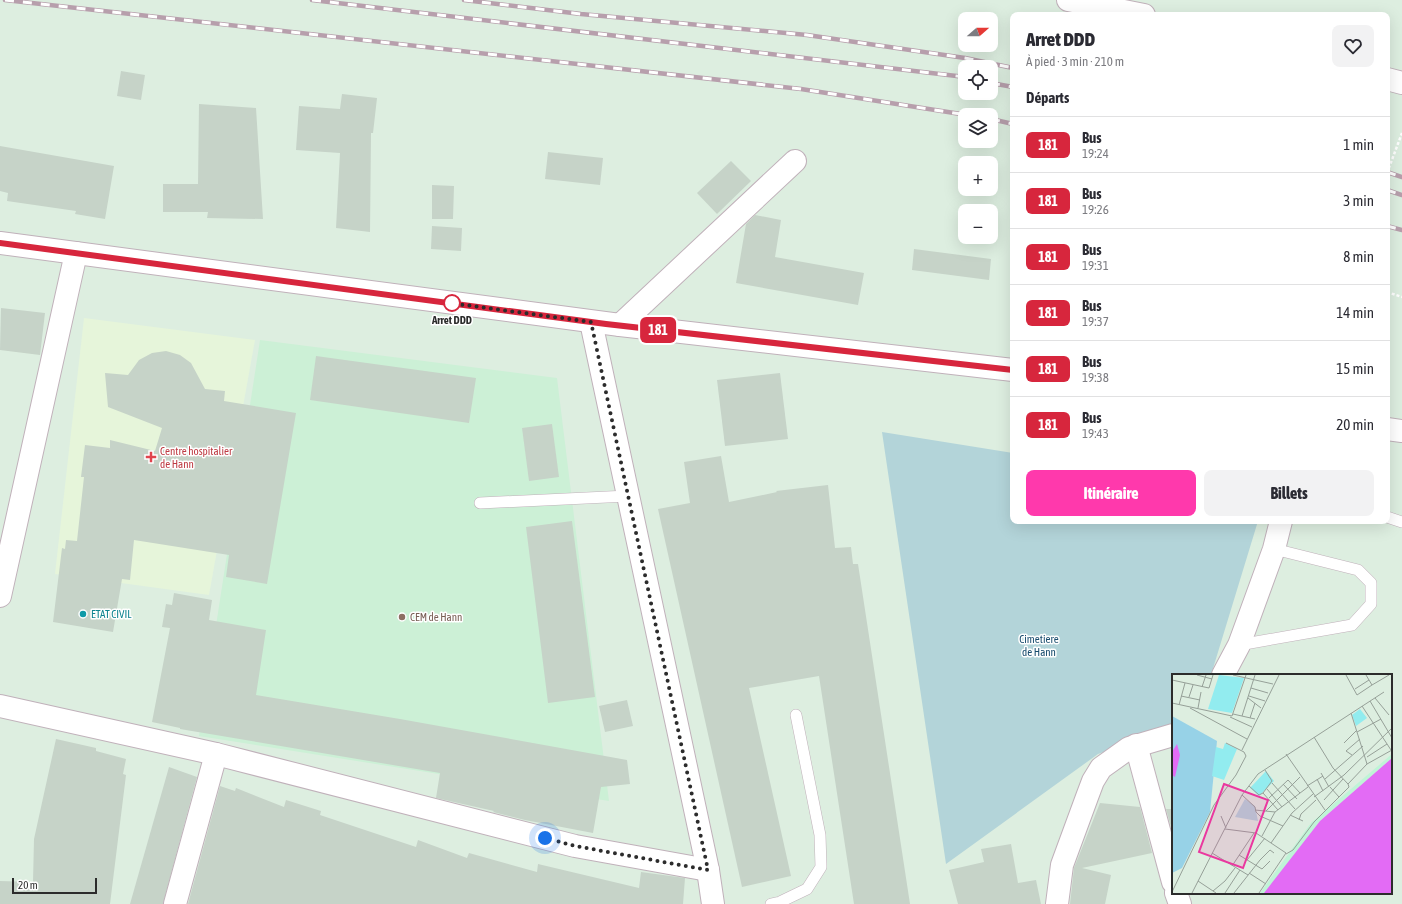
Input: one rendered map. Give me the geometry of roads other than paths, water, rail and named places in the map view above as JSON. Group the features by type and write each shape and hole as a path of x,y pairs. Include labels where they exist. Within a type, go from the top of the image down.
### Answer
{"street":[{"path":"1068,0 1129,12"},
{"path":"1390,79 1402,83"},
{"path":"620,325 795,161"},
{"path":"0,243 591,322 1010,370"},
{"path":"0,596 76,253"},
{"path":"591,322 708,870 713,904"},
{"path":"1390,429 1402,431"},
{"path":"1224,674 1239,646 1274,549 1280,524"},
{"path":"0,706 216,754 575,846 708,870"},
{"path":"1057,904 1062,865 1093,781 1101,768 1112,759 1136,745 1172,735"},
{"path":"1136,745 1172,878"},
{"path":"175,904 216,754"},
{"path":"1176,894 1180,904"}],"lane":[{"path":"480,503 628,496"},
{"path":"1390,518 1402,522"},
{"path":"1239,646 1352,624 1371,604 1371,583 1358,570 1274,549"},
{"path":"771,904 780,902 808,889 821,866 820,835 796,715"}],"railway":[{"path":"5,0 801,89 958,114"},
{"path":"312,0 958,76"},
{"path":"464,0 581,14 807,35 965,58 1010,67"},
{"path":"998,84 1010,86"},
{"path":"998,121 1010,123"},
{"path":"1390,173 1402,177"},
{"path":"1390,191 1402,195"},
{"path":"1390,227 1402,230"}],"place":[{"name":"Arret DDD","path":"452,303"},
{"name":"Centre hospitalier de Hann","path":"151,457"},
{"name":"ETAT CIVIL","path":"83,614"},
{"name":"CEM de Hann","path":"402,617"}],"park label":[{"name":"Cimetiere de Hann","path":"1039,645"}]}
